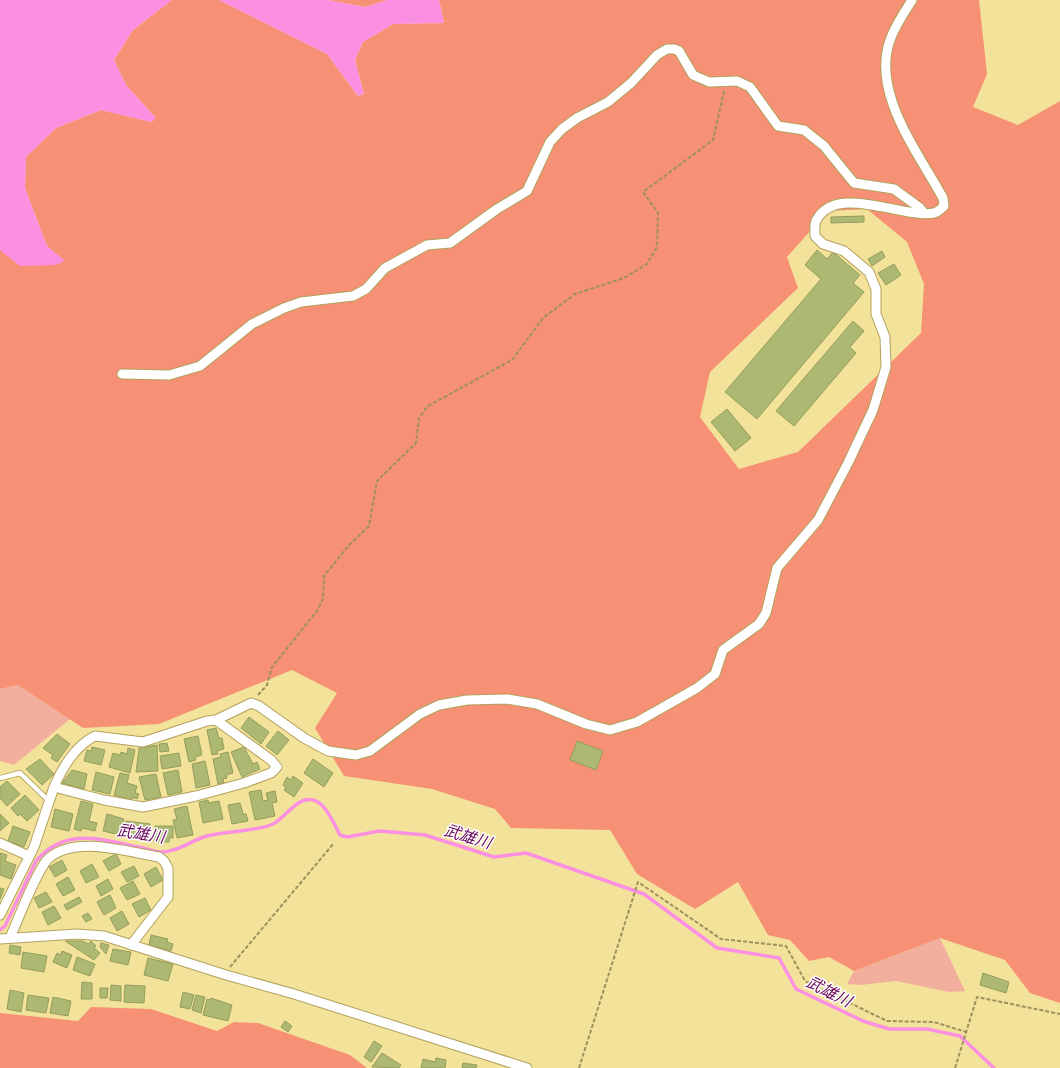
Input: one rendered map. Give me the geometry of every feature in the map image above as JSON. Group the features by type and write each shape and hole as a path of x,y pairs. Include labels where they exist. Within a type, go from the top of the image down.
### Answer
{"street":[{"path":"1,911 34,847 59,775 75,753 88,739 95,736 143,742 207,721 216,720 251,703 259,706 304,738 328,751 356,755 370,751 420,714 439,705 467,700 507,699 537,704 586,724 610,730 637,722 697,688 716,674 723,650 759,624 766,613 777,568 818,520 873,410 886,366 885,337 876,314 876,289 869,272 844,251 823,244 815,236 815,222 823,211 836,204 866,204 924,213 935,213 944,206 944,198 902,126 891,100 886,81 887,55 892,36 912,0"},
{"path":"122,374 169,375 200,366 252,324 284,308 301,302 353,296 366,290 385,268 427,245 450,243 497,209 527,191 550,142 562,129 577,118 608,102 632,83 657,55 667,49 679,51 693,75 709,82 737,81 750,87 778,126 804,130 824,146 854,183 894,189 920,208 924,213"},
{"path":"54,788 104,800 143,807 196,796 244,783 271,773 277,767 271,760 216,720"},
{"path":"0,842 29,856"},
{"path":"10,938 40,871 48,858 66,848 94,846 159,857 164,861 168,868 168,897 131,945"},
{"path":"0,938 77,934 104,936 226,975 294,994 527,1068"}],"lane":[{"path":"0,778 20,773 49,801"}],"path":[{"path":"251,703 267,684 272,667 317,611 323,599 324,576 350,544 369,526 378,481 416,443 419,418 428,406 512,360 543,318 575,294 624,278 647,264 657,247 658,213 643,192 713,140 725,88 737,81"},
{"path":"226,975 232,963 334,843"},
{"path":"579,1068 638,882 721,939 786,946 805,981 887,1021 934,1022 966,1032"},
{"path":"955,1068 977,997 1060,1014"}],"shaded area":[{"path":"0,0 172,0 133,30 114,60 126,85 156,118 151,122 101,110 56,128 26,157 25,188 47,246 65,261 55,265 20,266 0,250"},
{"path":"172,0 219,0 327,54 358,96 364,94 355,60 363,42 393,24 444,23 439,0 979,0 987,74 973,107 1018,125 1060,101 1060,1003 1030,993 1005,960 940,938 854,971 829,957 809,961 790,940 768,935 738,882 695,909 637,874 610,830 511,828 495,809 432,789 344,776 315,728 337,693 292,670 159,724 83,728 18,685 0,689 0,250 64,261 47,246 25,188 26,157 56,128 101,110 152,122 155,117 126,85 114,60 133,30","holes":["867,209 907,242 924,284 921,333 798,452 739,469 700,417 710,372 798,288 787,257 828,211"]},
{"path":"219,0 328,0 365,7 387,0 439,0 444,23 393,24 363,42 355,60 364,94 358,96 327,54"},
{"path":"328,0 387,0 365,7"},
{"path":"18,685 70,719 14,765 0,761 0,689"},
{"path":"940,938 965,991 949,992 896,981 861,985 847,984 854,971"},
{"path":"91,1007 151,1009 217,1031 234,1022 258,1023 350,1055 367,1068 0,1068 0,1013 78,1021"}],"building":[{"path":"864,216 864,222 831,223 831,217"},
{"path":"817,250 827,259 833,252 860,275 853,283 864,292 757,419 725,392 821,279 805,265"},
{"path":"882,251 885,257 872,266 868,259"},
{"path":"894,264 901,275 886,285 878,273"},
{"path":"853,321 864,331 850,347 856,353 794,426 776,411"},
{"path":"727,409 751,438 735,451 711,422"},
{"path":"249,717 269,732 261,744 241,728"},
{"path":"216,728 219,738 222,738 224,749 217,751 218,754 212,755 207,730"},
{"path":"278,731 289,740 277,755 266,746"},
{"path":"57,734 70,744 57,762 51,758 53,755 43,748"},
{"path":"198,736 202,755 195,757 196,760 189,762 184,739"},
{"path":"577,741 603,751 596,770 570,760"},
{"path":"167,743 169,751 160,752 159,744"},
{"path":"157,745 158,771 136,772 139,748"},
{"path":"92,747 105,750 101,765 84,761 87,750 91,751"},
{"path":"244,747 253,764 257,762 260,769 242,777 231,752"},
{"path":"128,748 135,750 130,773 109,767 113,753 120,755 121,752 127,754"},
{"path":"228,752 233,773 226,775 227,778 223,779 224,783 218,784 213,759 221,757 220,754"},
{"path":"179,753 181,766 162,769 160,756"},
{"path":"40,759 54,774 42,785 26,769"},
{"path":"313,759 333,773 324,787 304,773"},
{"path":"205,761 210,785 196,788 192,764"},
{"path":"72,770 87,774 84,789 62,783"},
{"path":"178,770 182,792 168,795 163,773"},
{"path":"96,772 114,777 110,794 92,790"},
{"path":"120,773 129,775 127,783 137,786 135,793 139,794 137,799 132,797 132,800 114,795"},
{"path":"156,774 161,797 145,800 139,777"},
{"path":"293,776 303,783 294,797 284,790 286,787 283,785 287,777 291,780"},
{"path":"7,781 20,794 7,806 0,798 0,787"},
{"path":"261,790 263,801 268,800 266,793 275,791 277,802 272,803 275,816 255,820 249,792"},
{"path":"25,795 39,810 27,821 20,814 18,816 11,808"},
{"path":"208,800 209,803 219,801 223,819 203,823 199,802"},
{"path":"81,801 93,804 89,821 97,823 95,831 82,828 81,831 74,829"},
{"path":"240,803 243,814 246,814 248,821 232,824 228,805"},
{"path":"187,806 193,835 177,838 173,820 177,819 174,809"},
{"path":"55,809 73,814 69,831 51,827"},
{"path":"0,814 9,823 0,831"},
{"path":"107,814 124,819 120,835 103,831"},
{"path":"126,821 150,824 148,840 124,837"},
{"path":"13,826 30,832 24,847 8,841"},
{"path":"155,826 173,826 173,838 169,838 169,842 154,842"},
{"path":"0,853 7,855 5,861 16,865 11,879 0,875"},
{"path":"116,854 121,864 109,871 103,861"},
{"path":"62,860 67,870 55,877 49,867"},
{"path":"92,864 99,877 86,883 80,871"},
{"path":"134,866 139,876 127,882 121,872"},
{"path":"156,867 163,880 151,887 144,874"},
{"path":"68,877 75,890 63,896 56,884"},
{"path":"108,879 113,889 101,896 96,886"},
{"path":"133,881 140,894 127,900 120,888"},
{"path":"0,888 4,889 0,899"},
{"path":"46,892 52,902 39,908 34,898"},
{"path":"110,895 116,908 104,915 97,902"},
{"path":"79,897 82,902 67,910 64,905"},
{"path":"145,898 151,910 139,917 132,904"},
{"path":"54,906 61,918 48,925 42,912"},
{"path":"122,911 129,924 117,931 110,918"},
{"path":"88,913 92,919 86,922 82,916"},
{"path":"151,935 168,939 167,942 173,944 171,951 149,945"},
{"path":"65,941 82,941 89,944 91,941 96,946 94,948 100,953 94,960"},
{"path":"101,943 109,945 106,954 100,947"},
{"path":"10,945 21,947 20,955 9,953"},
{"path":"113,949 131,952 128,965 110,961"},
{"path":"62,951 72,955 67,968 53,962 57,953 61,955"},
{"path":"23,952 47,956 44,972 21,968"},
{"path":"77,957 95,964 90,976 73,970"},
{"path":"148,958 173,964 168,981 144,975"},
{"path":"983,973 1009,982 1006,993 980,985"},
{"path":"82,982 92,983 92,999 81,999"},
{"path":"111,985 121,986 121,1001 110,1000"},
{"path":"125,985 145,986 144,1003 124,1002"},
{"path":"100,988 108,988 107,998 100,998"},
{"path":"10,990 24,993 21,1012 7,1009"},
{"path":"183,992 194,995 190,1009 180,1007"},
{"path":"28,995 49,998 46,1013 26,1010"},
{"path":"196,995 205,997 201,1013 192,1010"},
{"path":"53,997 71,1001 68,1016 50,1013"},
{"path":"211,998 232,1005 228,1021 203,1015 207,999 211,1000"},
{"path":"285,1021 292,1026 288,1032 281,1027"},
{"path":"374,1041 382,1046 371,1062 364,1057"},
{"path":"382,1053 401,1065 399,1068 372,1067"},
{"path":"436,1058 446,1060 445,1068 421,1068 423,1059 435,1062"},
{"path":"463,1063 477,1065 476,1068 462,1068"}],"waterway":[{"name":"武雄川","path":"0,930 5,926 36,861 47,850 59,843 84,838 110,841 161,852 173,850 207,836 251,830 273,824 296,804 302,801 313,800 318,802 326,809 340,835 347,837 380,831 425,835 494,857 526,853 644,894 717,948 779,958 796,989 863,1021 889,1029 927,1029 960,1036 994,1068"}]}
